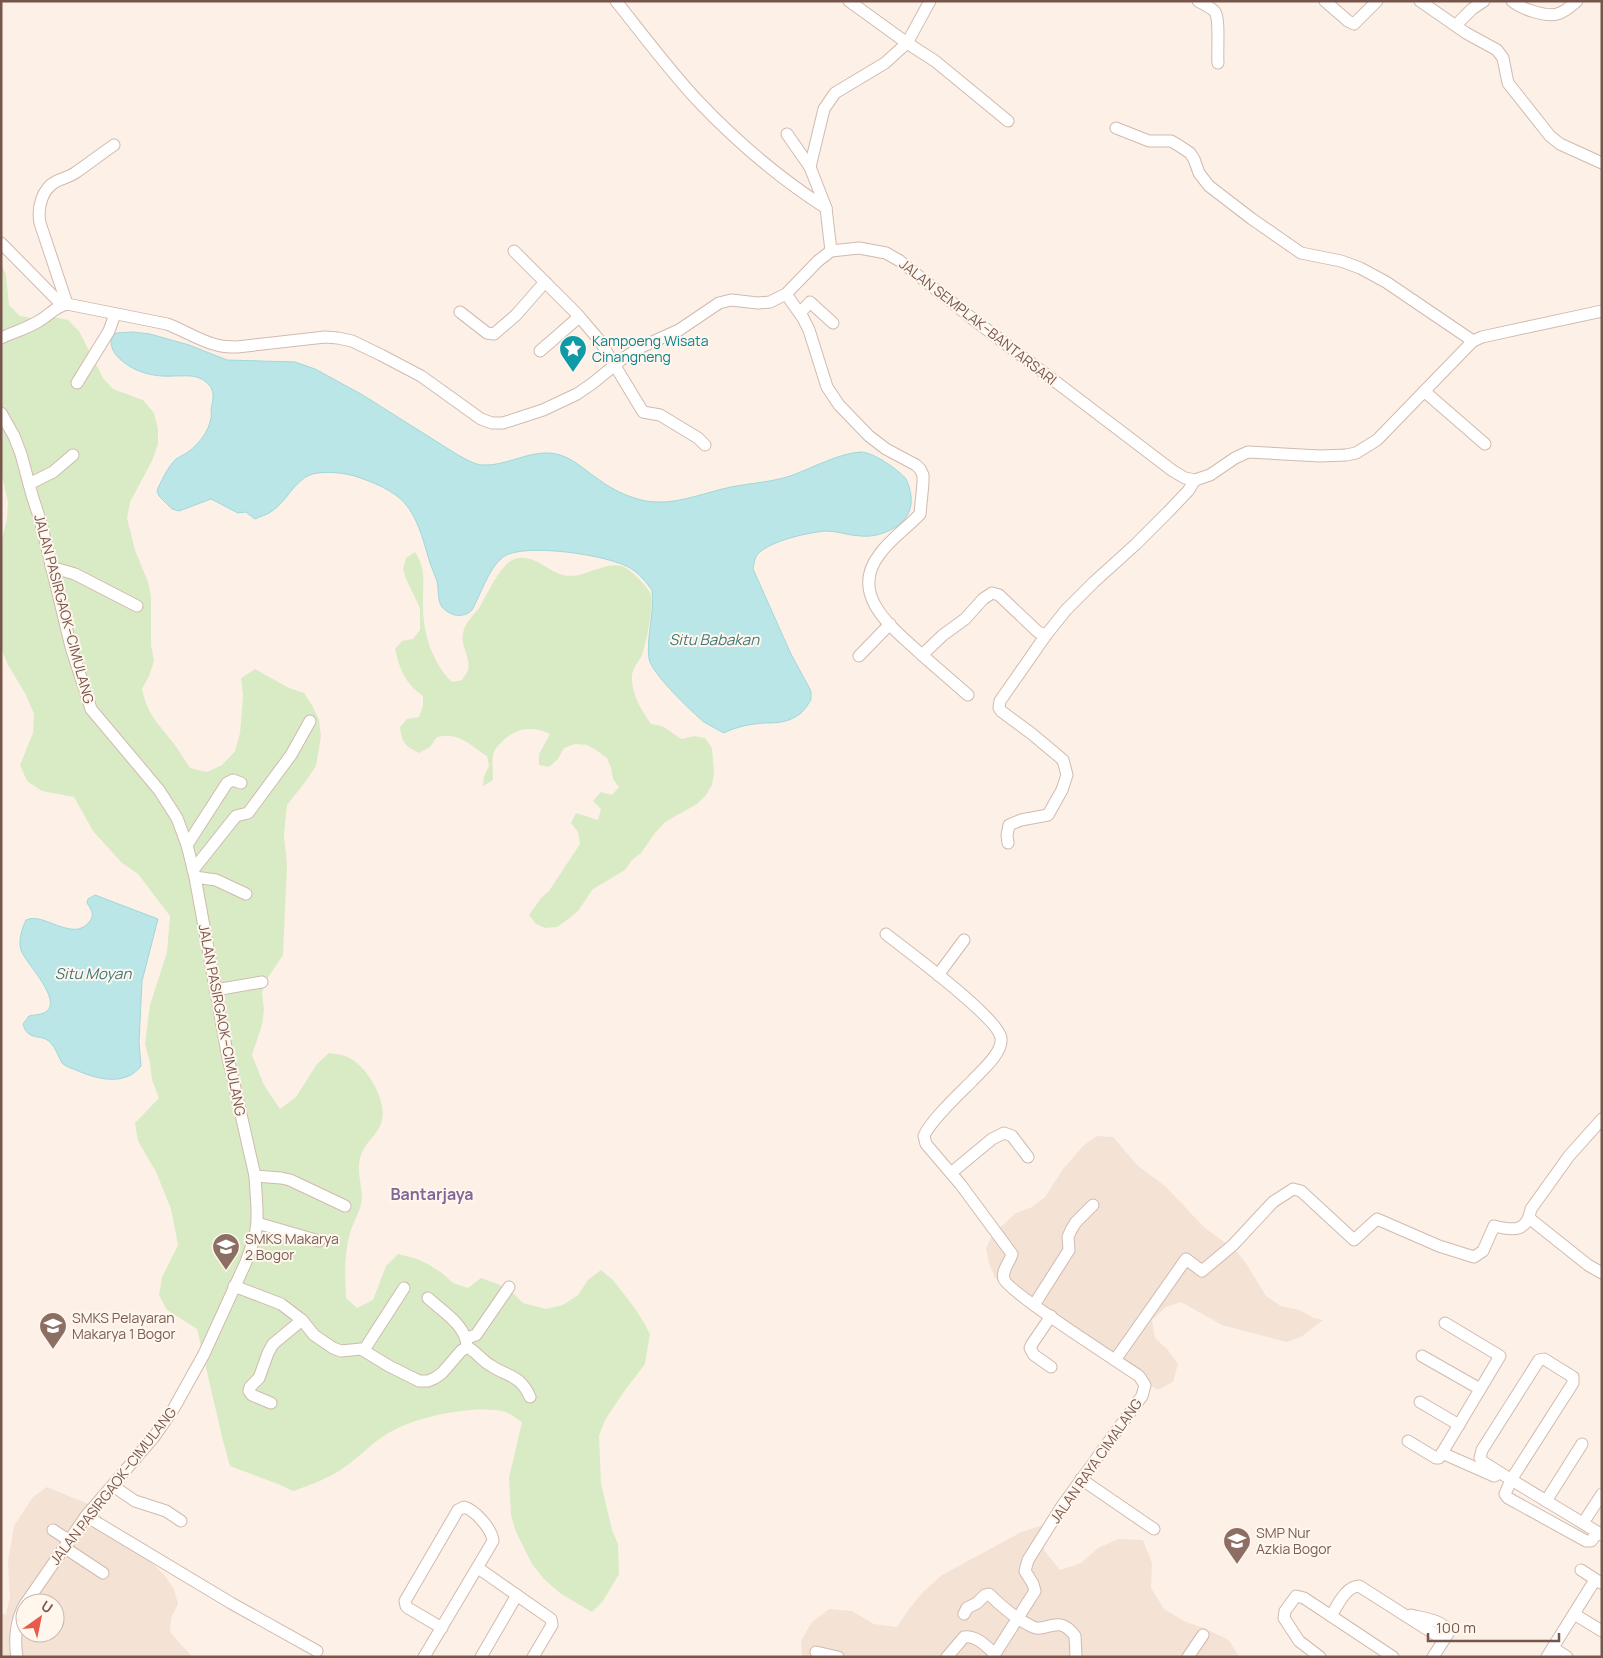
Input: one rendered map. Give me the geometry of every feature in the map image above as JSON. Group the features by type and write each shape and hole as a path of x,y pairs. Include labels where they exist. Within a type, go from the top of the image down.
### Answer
{"street":[{"path":"616,1 680,81 722,125 780,177 826,208"},
{"path":"849,1 907,43 936,61 1008,121"},
{"path":"810,167 824,108 828,100 835,93 885,64 907,43 930,1"},
{"path":"1198,1 1216,14 1218,23 1218,63"},
{"path":"1325,1 1354,24 1377,1"},
{"path":"1420,1 1497,50 1503,58 1508,83 1550,136 1560,144 1602,163"},
{"path":"1456,25 1472,9 1484,1"},
{"path":"1512,1 1526,9 1550,14 1563,12 1577,1"},
{"path":"1116,128 1149,141 1171,141 1178,145 1190,153 1198,173 1209,186 1301,253 1341,261 1360,268 1386,282 1473,341"},
{"path":"1,243 64,305 115,317 167,324 180,328 207,342 224,346 237,347 325,337 352,341 421,376 481,419 492,423 503,423 519,419 577,394 639,348 679,330 719,303 731,300 758,303 770,302 786,294 818,261 831,251 826,208 810,167 787,134"},
{"path":"64,305 40,223 38,212 40,205 43,196 51,185 73,174 114,145"},
{"name":"JALAN SEMPLAK–BANTARSARI","path":"831,251 858,248 886,253 900,261 983,328 1165,465 1184,478 1195,480"},
{"path":"514,251 600,341 643,412 660,415 698,438 705,445"},
{"path":"460,312 488,333 494,334 516,315 545,282"},
{"path":"786,294 800,313 809,330 828,387 835,400 869,436 886,449 916,465 923,475 920,514 878,556 868,577 868,587 872,601 890,624 968,695"},
{"path":"800,313 810,302 833,323"},
{"path":"1,338 38,322 64,305"},
{"path":"1008,843 1009,825 1021,820 1048,815 1062,790 1067,776 1064,760 1001,711 999,708 1002,697 1046,635 1082,593 1168,512 1195,480 1210,475 1235,458 1248,452 1320,456 1346,455 1356,452 1377,440 1473,341 1482,337 1602,311"},
{"path":"77,383 109,331 115,317"},
{"path":"540,351 579,317"},
{"path":"1424,391 1485,444"},
{"name":"JALAN PASIRGAOK–CIMULANG","path":"1,414 16,442 41,523 71,647 91,709 159,790 177,818 187,845 240,1115 255,1176 257,1223 255,1236 246,1262 204,1354 174,1408 154,1437 86,1516 33,1593"},
{"path":"29,484 53,472 73,455"},
{"path":"51,568 75,574 137,606"},
{"path":"922,655 992,593 998,595 1038,632 1046,635"},
{"path":"859,656 890,624"},
{"path":"246,894 216,880 194,873 236,816 248,813 291,755 310,720"},
{"path":"187,845 227,783 233,780 241,783"},
{"path":"886,934 968,998 998,1030 1001,1037 998,1049 988,1065 926,1132 924,1136 926,1144 951,1173 992,1139 1004,1133 1012,1136 1028,1157"},
{"path":"938,975 964,940"},
{"path":"215,990 262,982"},
{"path":"1116,1360 1186,1258 1202,1271 1233,1245 1273,1202 1293,1189 1302,1191 1354,1240 1377,1220 1439,1246 1474,1257 1483,1251 1494,1226 1510,1230 1522,1227 1529,1218 1531,1209 1569,1156 1602,1119"},
{"name":"JALAN RAYA CIMALANG","path":"951,1173 1012,1254 1003,1273 1006,1283 1034,1306 1141,1378 1145,1385 1144,1392 1062,1506 1028,1560 1025,1571 1035,1591 994,1655"},
{"path":"255,1176 290,1180 345,1206"},
{"path":"1034,1306 1069,1250 1068,1237 1071,1230 1076,1222 1093,1205"},
{"path":"1529,1218 1588,1265 1602,1273"},
{"path":"257,1223 319,1241"},
{"path":"234,1286 281,1304 302,1320 314,1335 333,1348 341,1351 354,1348 364,1350 376,1359 410,1377 428,1381 442,1373 476,1335 509,1287"},
{"path":"364,1350 404,1288"},
{"path":"428,1298 461,1328 467,1343 481,1359 519,1380 530,1397"},
{"path":"1050,1316 1030,1348 1034,1355 1051,1367"},
{"path":"272,1403 252,1395 249,1391 250,1387 259,1378 272,1344 302,1320"},
{"path":"1408,1441 1439,1458 1500,1356 1445,1323"},
{"path":"1422,1356 1480,1389"},
{"path":"1546,1501 1511,1480 1483,1462 1480,1458 1480,1454 1538,1360 1544,1359 1573,1377 1573,1383 1511,1480 1505,1494 1508,1498 1586,1542 1591,1541 1600,1534 1546,1501"},
{"path":"1420,1402 1459,1425"},
{"path":"1546,1501 1582,1444"},
{"path":"1442,1454 1494,1476 1500,1473"},
{"path":"1081,1479 1154,1529"},
{"path":"113,1486 135,1501 166,1511 181,1521"},
{"path":"1583,1524 1602,1494"},
{"path":"424,1657 442,1628 492,1544 493,1538 490,1532 470,1509 464,1507 458,1510 405,1601 408,1608 442,1628"},
{"path":"86,1516 231,1603 317,1651"},
{"path":"53,1530 67,1545 103,1573"},
{"path":"478,1568 552,1621 552,1625 534,1657"},
{"path":"1567,1657 1550,1652 1574,1614 1599,1581 1581,1570"},
{"path":"1331,1616 1348,1591 1359,1586 1444,1640 1433,1657"},
{"path":"964,1614 967,1608 989,1594 998,1604 1036,1628 1056,1624 1067,1629 1075,1636 1076,1657"},
{"path":"480,1657 517,1595"},
{"path":"1320,1657 1299,1641 1287,1624 1284,1615 1296,1596 1300,1596 1394,1657"},
{"path":"1574,1614 1602,1631"},
{"path":"1188,1657 1203,1635"},
{"path":"947,1657 966,1636 973,1637 994,1655"},
{"name":"JALAN PASIRGAOK–CIMULANG","path":"16,1643 17,1657"},
{"path":"816,1652 838,1657"}],"shaded area":[{"path":"1097,1136 1113,1137 1137,1165 1165,1186 1205,1228 1234,1249 1246,1263 1266,1296 1281,1306 1299,1310 1314,1318 1323,1320 1301,1337 1286,1342 1222,1325 1181,1302 1166,1307 1152,1320 1155,1338 1168,1350 1178,1364 1173,1382 1158,1390 1089,1347 995,1278 986,1248 993,1234 1016,1213 1032,1207 1045,1197 1063,1169 1084,1145"},
{"path":"47,1487 93,1506 103,1519 129,1540 166,1577 174,1589 178,1604 171,1618 170,1632 192,1657 1,1657 1,1614 6,1614 10,1597 8,1561 14,1526 33,1497"},
{"path":"1043,1525 1044,1550 1060,1570 1081,1563 1098,1548 1118,1539 1143,1540 1152,1563 1151,1588 1164,1609 1184,1621 1229,1640 1239,1657 802,1657 801,1641 812,1622 829,1609 852,1611 874,1624 897,1627 923,1592 942,1575 1021,1532"}],"green space":[{"path":"1,263 6,275 9,305 20,316 37,319 53,317 68,320 79,331 103,378 113,389 143,400 154,413 158,429 158,444 152,461 130,502 127,518 135,550 148,582 151,597 151,645 154,661 142,689 153,717 190,768 207,772 222,765 235,751 240,733 243,696 241,678 255,669 289,688 304,693 319,720 321,736 316,766 287,805 284,835 287,865 283,955 267,979 262,993 264,1010 262,1025 252,1055 264,1085 280,1109 296,1097 317,1064 329,1053 339,1054 353,1060 368,1075 379,1096 383,1117 377,1131 364,1148 360,1159 359,1171 362,1199 350,1233 347,1249 345,1273 346,1298 357,1308 373,1300 386,1266 398,1254 428,1264 453,1283 468,1288 481,1278 498,1284 512,1292 523,1303 546,1309 563,1305 578,1295 588,1280 601,1270 613,1280 634,1307 650,1334 645,1364 605,1420 599,1436 601,1483 612,1530 618,1544 619,1574 603,1601 592,1612 561,1594 544,1579 532,1564 516,1532 511,1515 509,1478 522,1422 506,1412 480,1409 465,1410 418,1420 387,1434 339,1471 320,1481 293,1491 230,1466 197,1329 167,1310 159,1295 162,1277 178,1245 171,1209 156,1172 138,1141 135,1123 159,1098 152,1080 145,1044 150,1005 167,952 170,916 138,874 122,863 93,831 74,797 42,791 27,781 20,765 33,733 34,714 1,648 1,542 7,519 8,502 1,473"},
{"path":"415,552 419,558 422,570 423,611 426,634 438,665 452,682 462,680 468,670 469,665 462,638 469,619 479,608 501,570 509,562 519,558 530,559 558,573 571,576 607,566 622,566 638,578 646,587 652,600 644,650 632,676 632,685 638,703 651,724 664,727 682,739 694,736 705,738 712,748 714,773 712,785 706,795 697,804 665,822 625,870 593,889 578,911 557,927 545,928 536,924 529,915 541,898 549,891 580,844 578,832 571,823 576,813 598,820 601,809 593,801 601,792 612,795 619,787 613,779 607,758 587,745 575,744 564,748 558,759 549,767 539,765 539,754 550,734 543,731 524,729 506,738 493,754 493,780 483,786 484,776 489,766 487,756 459,738 452,736 437,737 430,747 419,753 405,743 400,727 407,719 419,717 423,706 423,696 404,676 395,649 402,641 413,639 420,630 420,608 403,569 406,558"}],"water":[{"name":"Situ Babakan","path":"116,333 150,334 189,345 227,360 295,362 315,369 361,394 471,462 486,465 541,453 560,455 575,462 618,492 649,502 685,499 731,487 770,481 793,475 836,458 861,452 879,458 903,475 910,490 911,505 903,521 883,533 857,536 827,531 810,533 770,545 757,555 753,569 791,654 811,691 811,700 800,714 791,719 748,725 724,733 704,722 691,710 657,674 652,666 648,650 653,599 652,590 636,572 619,563 586,555 546,550 513,553 503,557 493,568 472,610 465,615 457,615 449,613 440,604 437,581 422,536 410,510 404,502 390,491 361,478 324,472 310,475 298,483 278,506 268,514 255,519 246,512 238,513 211,499 179,511 172,509 159,496 157,491 172,463 192,449 206,432 210,423 213,392 202,379 191,376 150,374 134,369 124,362 114,352 111,341"},
{"name":"Situ Moyan","path":"95,895 158,919 142,981 139,1042 141,1066 134,1073 119,1079 92,1076 65,1066 50,1042 28,1033 23,1024 29,1016 44,1013 49,1008 50,1000 42,982 21,950 20,938 26,920 33,918 67,928 76,929 83,927 90,921 92,916 91,909 87,903 88,899"}],"place":[{"name":"Kampoeng Wisata Cinangneng","path":"573,373"},
{"name":"SMKS Makarya 2 Bogor","path":"226,1271"},
{"name":"SMKS Pelayaran Makarya 1 Bogor","path":"53,1350"},
{"name":"SMP Nur Azkia Bogor","path":"1237,1565"}],"district":[{"name":"Bantarjaya","path":"432,1194"}]}
